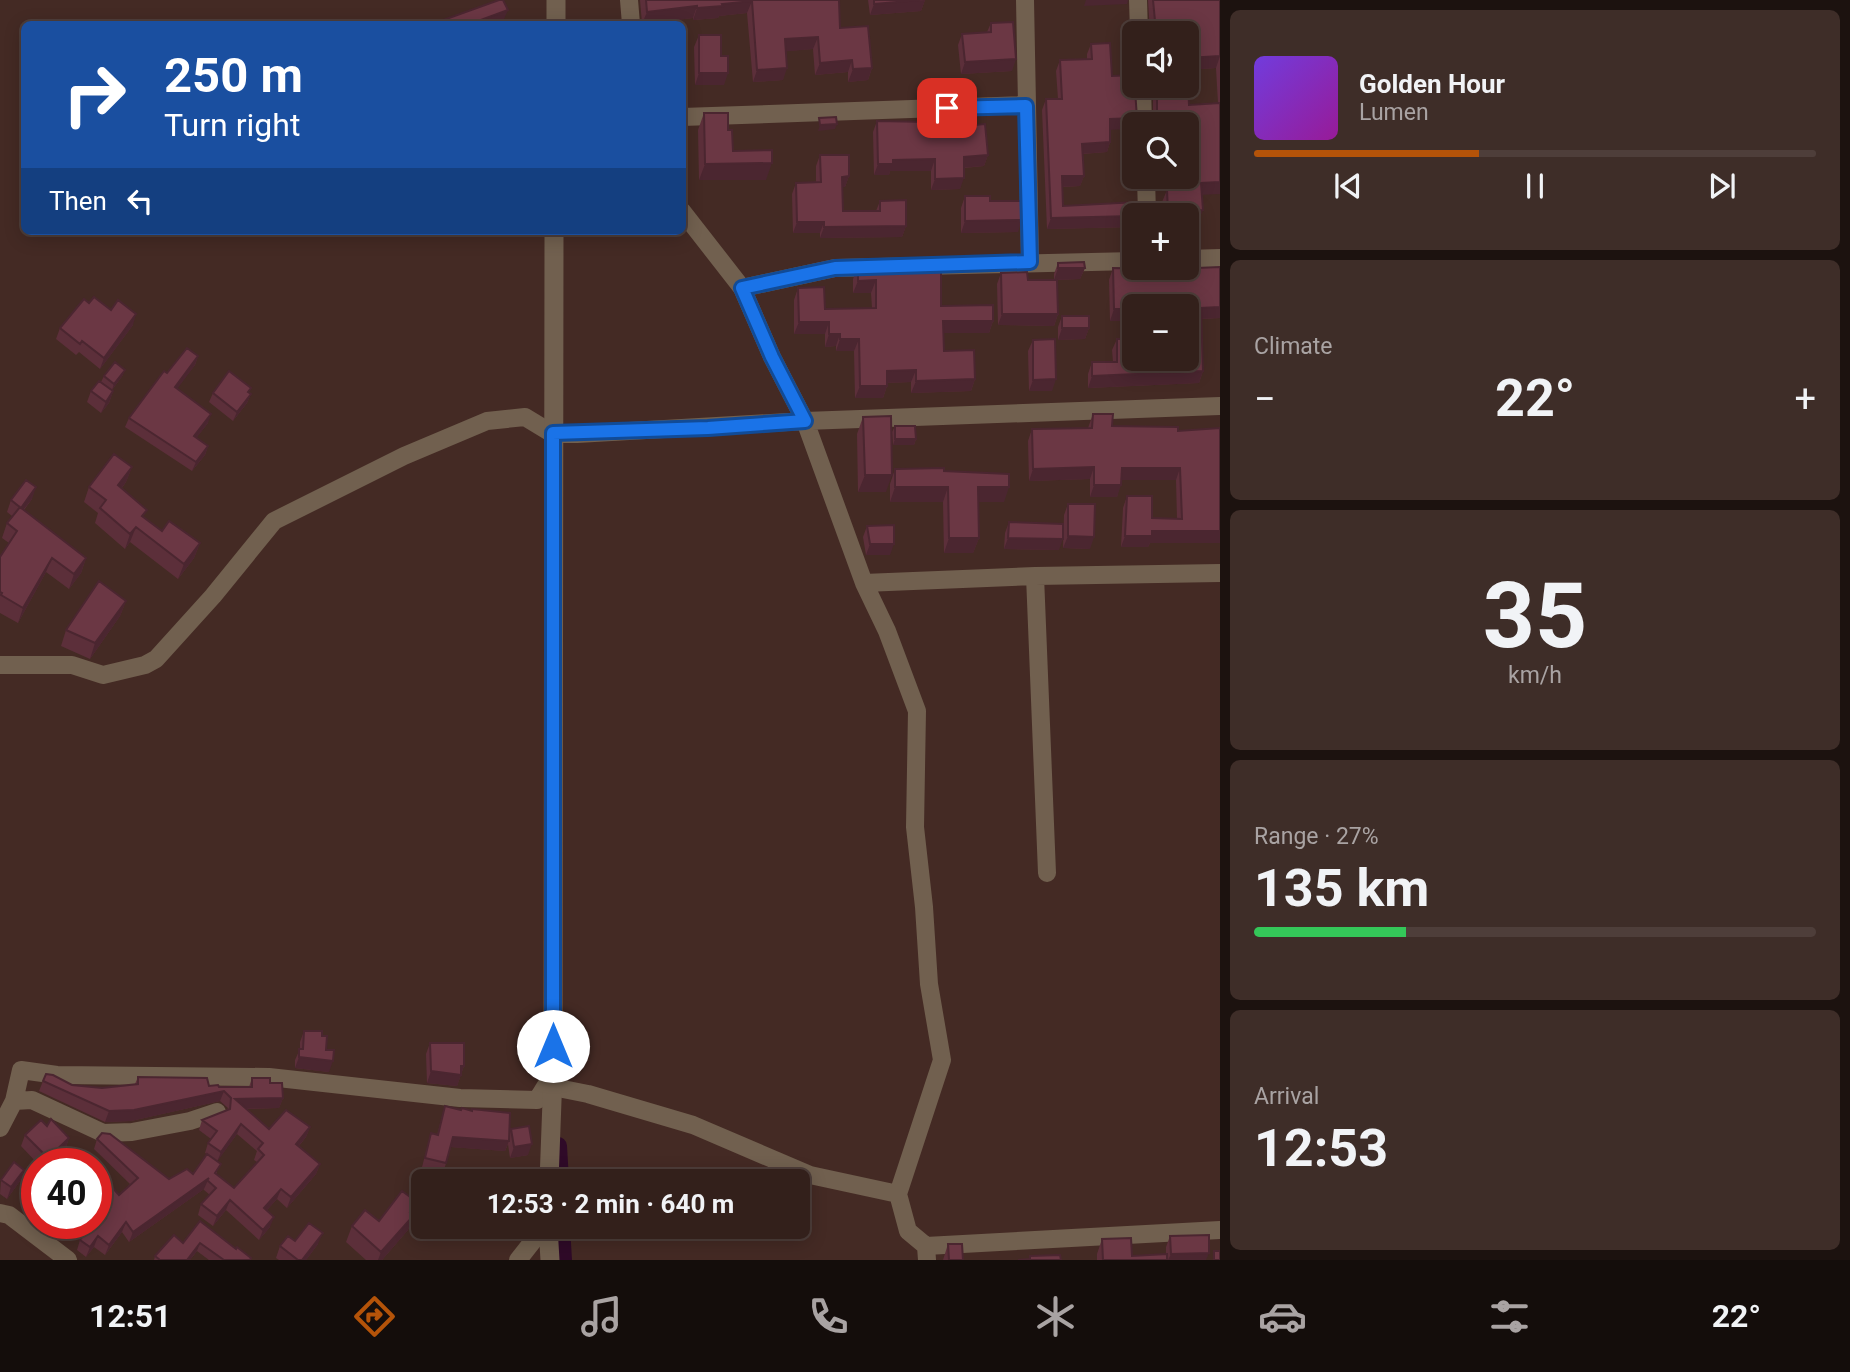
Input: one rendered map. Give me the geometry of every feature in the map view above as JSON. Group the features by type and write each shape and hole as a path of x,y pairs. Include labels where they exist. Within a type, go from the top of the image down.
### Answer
{"street":[{"path":"556,0 556,21"},
{"path":"629,0 631,21"},
{"path":"1025,0 1030,262"},
{"path":"1138,0 1139,21"},
{"path":"686,117 1026,106"},
{"path":"686,216 742,288 772,357 805,421 864,583 887,631 917,711 915,827 929,984 942,1060 898,1194 908,1231 927,1253 1220,1230"},
{"path":"550,1169 558,1081 554,235"},
{"path":"1199,259 1220,258"},
{"path":"742,288 835,268 1122,261"},
{"path":"0,665 72,665 103,676 145,665 156,659 205,606 274,521 404,456 487,421 525,417 553,433 577,434 805,421 1220,406"},
{"path":"864,583 1035,576 1220,573"},
{"path":"1035,576 1047,873"},
{"path":"0,1128 14,1101 21,1070 57,1074 268,1077 460,1098 537,1100 558,1081"},
{"path":"558,1081 588,1094 693,1125 810,1175 898,1194"},
{"path":"14,1101 32,1100 103,1133 132,1132 191,1121 217,1112"},
{"path":"0,1213 9,1215 68,1260"},
{"path":"518,1260 536,1239"},
{"path":"547,1239 550,1260"}],"building":[{"path":"499,0 503,0 508,10 478,21 441,21"},
{"path":"646,0 839,0 840,28 868,26 872,68 853,69 852,60 820,63 818,37 785,39 787,68 757,70 752,1 647,12"},
{"path":"874,0 920,0 874,4"},
{"path":"1153,0 1220,0 1220,56 1199,57 1199,21 1155,21"},
{"path":"1013,22 1016,59 965,62 962,34 991,32 991,23"},
{"path":"699,35 721,35 721,56 728,56 728,73 699,73"},
{"path":"1110,43 1112,76 1122,76 1122,98 1136,98 1137,112 1122,112 1122,119 1110,119 1110,142 1082,144 1084,176 1062,176 1063,206 1138,202 1138,203 1122,203 1122,216 1051,218 1046,99 1062,99 1060,60 1092,59 1091,44"},
{"path":"1157,98 1189,98 1189,105 1220,103 1220,182 1201,183 1203,210 1199,210 1199,203 1168,203 1167,190 1199,189 1199,112 1157,112"},
{"path":"704,113 728,113 728,130 732,130 733,151 772,150 772,163 705,164"},
{"path":"836,117 837,124 820,125 819,118"},
{"path":"877,121 930,122 930,129 985,124 988,155 964,157 964,178 935,179 935,159 893,160 893,164 878,164"},
{"path":"820,155 849,155 849,176 842,177 843,211 880,211 880,201 906,200 906,226 824,227 824,222 797,222 796,183 821,182"},
{"path":"965,196 990,196 990,201 1022,201 1022,220 965,221"},
{"path":"1084,262 1085,268 1058,268 1058,263"},
{"path":"912,266 912,272 941,272 941,306 993,305 993,321 943,321 944,351 974,350 975,379 916,381 916,370 887,371 887,386 860,386 859,339 840,339 840,334 829,334 829,322 799,322 798,288 824,287 825,309 876,308 876,280 858,281 858,267"},
{"path":"1220,267 1220,307 1201,308 1203,371 1092,376 1092,362 1117,362 1117,339 1122,339 1122,371 1199,371 1199,294 1122,294 1122,309 1114,309 1113,268 1122,268 1122,280 1199,280 1199,268"},
{"path":"1027,272 1028,280 1057,280 1058,314 1002,314 1001,273"},
{"path":"94,297 111,310 118,300 136,314 104,358 60,328 84,299 89,303"},
{"path":"1062,316 1089,316 1089,328 1062,328"},
{"path":"1055,339 1056,379 1033,380 1033,340"},
{"path":"187,348 198,356 175,387 211,414 194,436 208,446 196,462 129,418 164,371 167,373"},
{"path":"115,362 125,370 114,384 104,376"},
{"path":"229,371 251,388 248,392 251,394 237,412 213,393"},
{"path":"99,381 113,391 106,402 91,391"},
{"path":"1093,414 1113,414 1112,426 1178,427 1178,431 1220,428 1220,531 1152,531 1152,536 1125,536 1127,496 1152,496 1152,518 1182,519 1180,468 1122,468 1121,485 1094,485 1094,467 1033,469 1032,429 1092,428"},
{"path":"891,416 892,475 865,475 863,417"},
{"path":"895,426 915,426 916,439 895,439"},
{"path":"114,454 132,467 118,485 147,510 142,516 162,531 169,521 200,543 184,564 136,527 130,534 100,508 106,500 89,487"},
{"path":"944,468 944,471 1009,474 1009,487 978,487 979,538 949,538 948,487 895,487 895,469"},
{"path":"26,480 36,487 21,508 11,500"},
{"path":"1068,504 1095,504 1094,537 1068,536"},
{"path":"20,507 86,558 74,574 52,558 23,608 0,592 0,557 17,531 7,523"},
{"path":"1009,522 1063,524 1063,539 1008,538"},
{"path":"894,525 894,544 870,544 867,526"},
{"path":"99,581 126,601 95,643 66,630"},
{"path":"304,1031 322,1031 322,1036 327,1036 326,1050 334,1050 333,1061 299,1057 299,1049 303,1049"},
{"path":"430,1043 464,1043 464,1066 461,1066 461,1075 431,1071"},
{"path":"46,1074 72,1085 102,1088 138,1084 138,1077 207,1078 209,1086 252,1087 252,1078 270,1078 270,1083 282,1083 283,1098 235,1099 269,1129 286,1110 310,1127 296,1144 320,1164 291,1197 281,1189 264,1208 274,1217 263,1230 230,1200 217,1216 201,1204 216,1188 207,1180 209,1178 133,1232 126,1222 109,1245 102,1239 112,1239 112,1187 119,1195 138,1178 112,1153 112,1148 106,1148 97,1139 102,1133 110,1134 169,1179 187,1169 193,1174 207,1154 221,1164 215,1173 234,1188 264,1155 258,1149 263,1143 241,1124 221,1152 208,1143 217,1131 202,1120 230,1109 231,1098 224,1091 134,1110 109,1111 43,1081"},
{"path":"445,1106 461,1110 510,1113 509,1141 453,1137 446,1163 425,1158 431,1133 438,1135"},
{"path":"51,1119 69,1138 58,1148 38,1148 25,1135 41,1120 47,1126"},
{"path":"529,1126 532,1144 514,1147 511,1129"},
{"path":"14,1162 21,1168 21,1174 11,1187 1,1180"},
{"path":"402,1191 411,1198 411,1218 381,1252 352,1226 365,1210 379,1221"},
{"path":"200,1221 236,1249 237,1247 251,1258 250,1260 224,1260 200,1243 187,1260 160,1260 155,1256 174,1235 183,1243"},
{"path":"309,1223 323,1233 302,1260 298,1260 280,1246 288,1236 295,1241"},
{"path":"1209,1235 1209,1253 1171,1254 1170,1236"},
{"path":"1131,1238 1132,1256 1167,1254 1167,1260 1103,1260 1102,1239"},
{"path":"81,1239 96,1239 90,1247"},
{"path":"948,1244 962,1244 963,1260 949,1260"},
{"path":"1214,1251 1220,1251 1220,1260 1214,1260"},
{"path":"1060,1255 1061,1260 1018,1260 1030,1259 1030,1256"}],"waterway":[{"path":"558,1146 559,1169"},
{"path":"562,1239 563,1260"}],"route":[{"path":"553,1046 553,433 708,428 805,421 772,357 742,288 835,268 1030,262 1026,106 947,108"}]}
